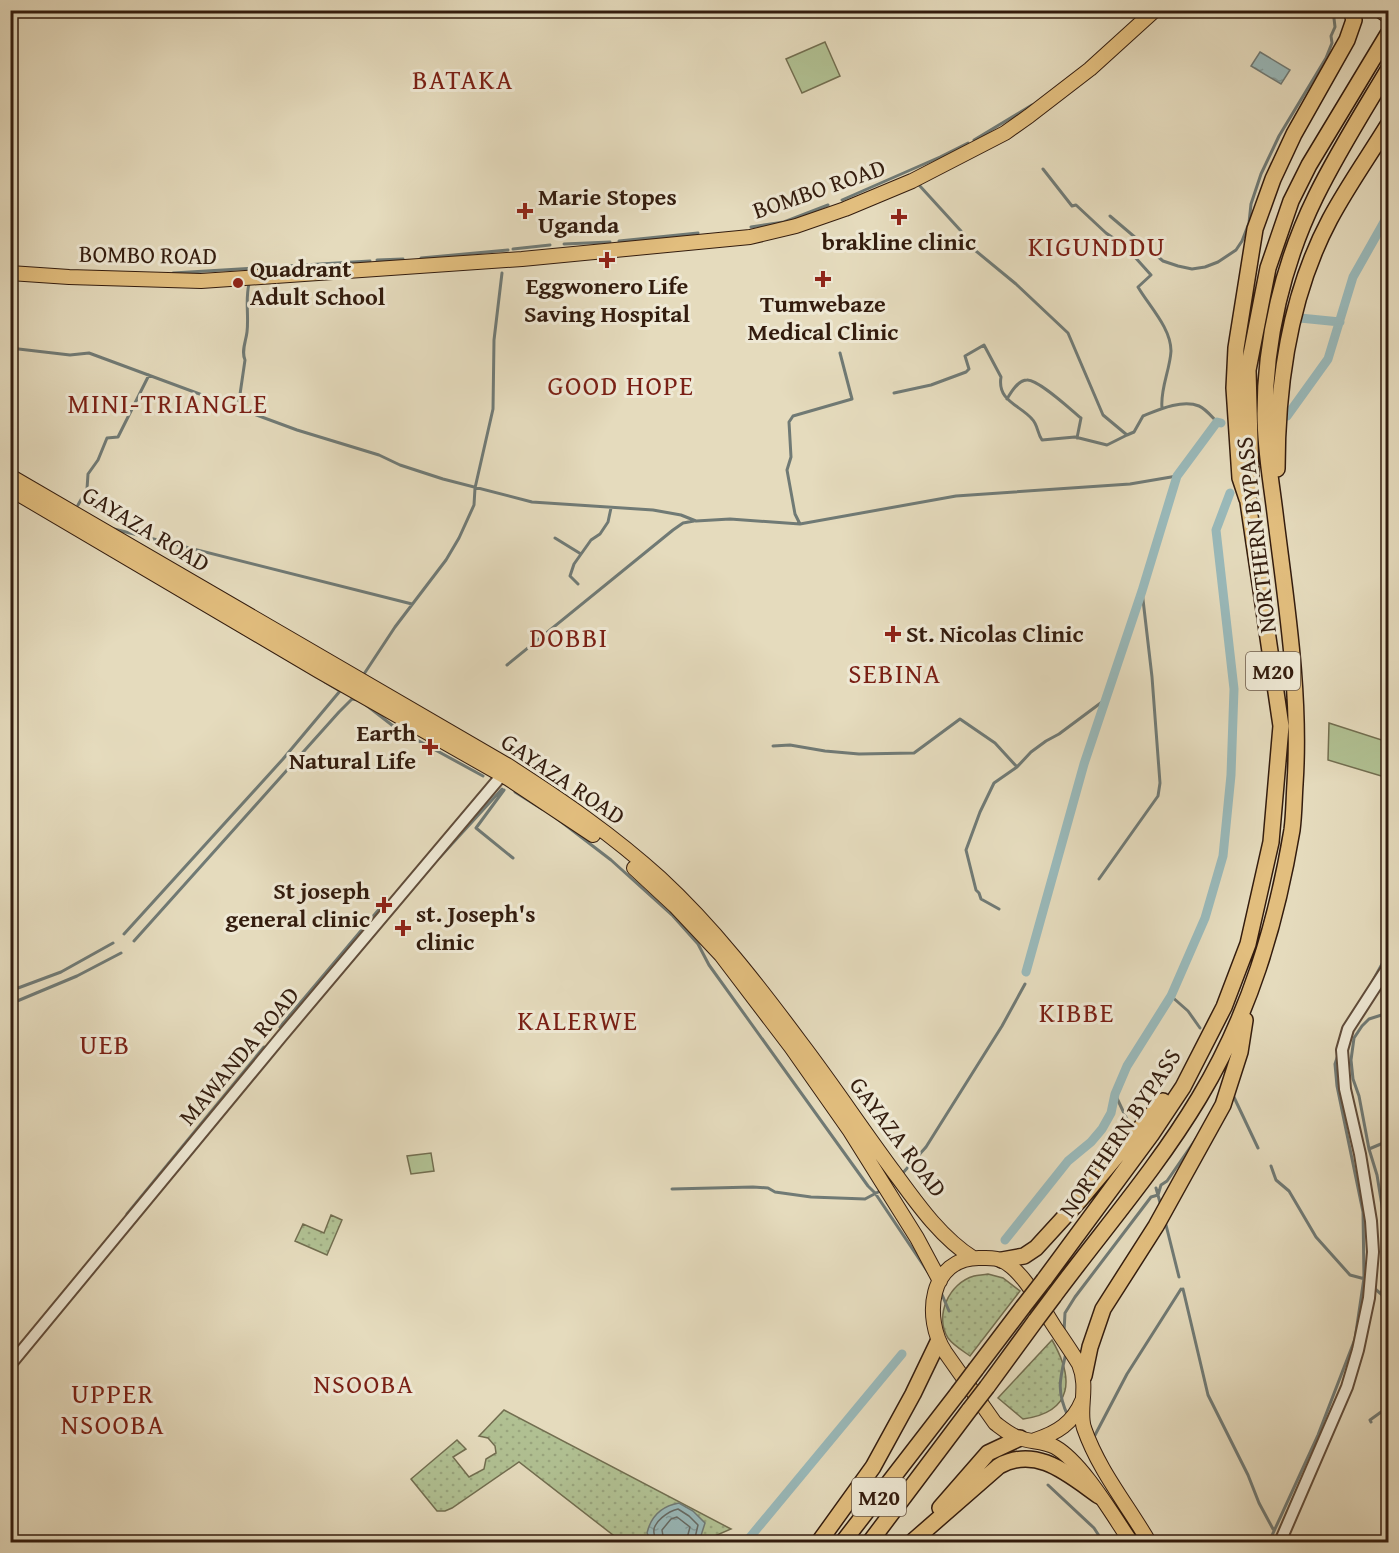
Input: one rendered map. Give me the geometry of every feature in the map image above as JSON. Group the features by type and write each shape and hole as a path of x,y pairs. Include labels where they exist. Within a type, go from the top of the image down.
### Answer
{"highway":[{"path":"1248,502 1240,478 1234,388 1236,348 1255,229 1273,179 1294,134 1347,40 1354,20 1351,10"},
{"name":"NORTHERN BYPASS","path":"843,1542 1151,1136 1188,1077 1211,1034 1237,976 1248,944 1271,842 1281,726 1248,502 1251,479 1248,370 1268,268 1291,201 1344,105 1389,34"},
{"name":"NORTHERN BYPASS","path":"870,1542 1161,1155 1197,1101 1224,1052 1248,999 1273,922 1292,827 1298,743 1295,672 1266,447 1267,377 1279,296 1288,264 1314,200 1339,152 1389,70"},
{"path":"1274,503 1277,477 1277,420 1286,352 1300,292 1314,253 1330,219 1389,125"},
{"path":"1084,1376 1090,1347 1103,1309 1156,1226 1223,1105 1240,1053 1248,999"},
{"path":"1002,1260 1024,1256 1036,1248 1155,1111 1211,1034"},
{"path":"819,1542 873,1467 913,1394 938,1342"},
{"path":"910,1542 988,1453 1028,1439"},
{"path":"910,1542 999,1466 1011,1460 1025,1458 1040,1460 1061,1470 1099,1496"}],"main road":[{"name":"BOMBO ROAD","path":"10,273 201,281 522,259 750,237 796,226 845,209 912,181 1005,132 1103,58 1155,10"},
{"path":"1379,10 1389,16"},
{"name":"GAYAZA ROAD","path":"10,476 507,765 573,809 634,856 661,879 725,946 802,1044 907,1190 948,1239 973,1258"},
{"name":"GAYAZA ROAD","path":"10,489 319,671 502,775 564,814 626,861 670,901 721,955 807,1069 850,1131 917,1238 940,1281"},
{"path":"1131,1542 1070,1458 1054,1447 1006,1432 995,1423 938,1342 932,1310 934,1292 940,1281 954,1266 973,1258 1002,1260 1030,1288 1072,1351 1084,1376 1083,1425 1095,1456 1149,1542"},
{"path":"1028,1439 1052,1435 1064,1427 1077,1413 1084,1397"}],"street":[{"name":"MAWANDA ROAD","path":"10,1365 280,1037 502,775"},
{"path":"1280,1542 1347,1387 1369,1298 1371,1221 1360,1154 1345,1089 1342,1050 1348,1029 1389,967"}],"green space":[{"path":"825,42 840,76 802,93 786,59"},
{"path":"1329,723 1388,742 1388,778 1328,760"},
{"path":"431,1153 434,1171 411,1174 407,1156"},
{"path":"331,1215 342,1220 327,1255 295,1241 303,1224 324,1233"},
{"path":"988,1274 1003,1278 1020,1291 970,1356 948,1338 944,1329 943,1311 946,1301 957,1286 974,1276"},
{"path":"1052,1340 1064,1367 1065,1391 1060,1401 1052,1409 1023,1419 998,1398"},
{"path":"504,1410 731,1529 701,1542 622,1542 519,1462 452,1508 437,1511 411,1479 457,1440 466,1449 453,1457 469,1477 484,1469 486,1459 496,1453 495,1446 488,1438 479,1436"}],"water":[{"path":"1260,52 1290,70 1281,84 1251,66"},
{"path":"679,1503 693,1511 705,1523 699,1542 652,1542 647,1533 654,1517 662,1509"}],"waterway":[{"path":"1110,216 1163,261 1178,266 1192,269 1205,267 1218,262 1236,250 1249,223 1251,204 1261,174 1279,136 1326,58 1335,27 1333,10"},
{"path":"974,140 1032,105"},
{"path":"842,200 968,143"},
{"path":"1043,169 1072,206 1076,205 1106,233 1125,246 1151,275 1138,287 1163,326 1170,342 1171,351 1162,394 1162,408"},
{"path":"919,185 961,231 965,242 1016,284 1068,333 1103,415 1127,435 1134,432 1143,416 1178,405 1199,406 1217,422"},
{"path":"751,227 784,222 828,205"},
{"path":"1287,416 1328,359 1353,277 1388,215"},
{"path":"619,241 698,233"},
{"path":"564,244 610,242"},
{"path":"513,249 550,245"},
{"path":"421,258 508,250"},
{"path":"377,260 403,259"},
{"path":"173,273 370,261"},
{"path":"364,674 395,627 446,560 474,505 475,488 493,409 494,340 502,273"},
{"path":"238,408 245,360 249,284"},
{"path":"1300,318 1340,322"},
{"path":"894,393 931,385 966,372 969,369 965,356 984,345 1001,377 1002,392 1034,421 1042,440 1075,437 1107,445 1127,435"},
{"path":"10,348 70,355 89,353 297,430 379,455 400,465 443,479 532,502 653,510 681,515 696,521 730,519 800,524 956,496 1130,484 1177,476"},
{"path":"800,524 795,514 787,470 791,457 789,422 793,416 852,399 840,353"},
{"path":"78,505 87,489 88,474 98,460 107,438 118,437 149,375"},
{"path":"1007,399 1021,382 1027,380 1039,384 1081,418 1077,438"},
{"path":"1026,972 1084,764 1142,591 1177,476 1217,422 1221,423"},
{"path":"1005,1240 1068,1161 1091,1142 1102,1129 1111,1113 1115,1094 1127,1066 1171,996 1205,918 1223,856 1231,775 1234,689 1216,530 1230,493"},
{"path":"578,584 570,576 574,564 591,540 600,534 608,522 611,508"},
{"path":"507,665 673,530 683,523 694,521"},
{"path":"114,529 412,604"},
{"path":"555,538 581,554"},
{"path":"1099,879 1158,796 1160,783 1152,677 1142,591"},
{"path":"124,934 283,759 340,691 325,682"},
{"path":"134,941 339,712 352,699 358,700"},
{"path":"999,909 981,899 976,890 966,850 994,783 1017,767 1031,752 1106,699"},
{"path":"366,705 397,729 483,776"},
{"path":"773,746 790,745 859,754 914,753 960,719 995,743 1017,767"},
{"path":"440,857 502,789"},
{"path":"504,790 476,828 513,858"},
{"path":"515,792 542,809"},
{"path":"555,817 611,860 673,916 698,944 709,965 875,1193 930,1275"},
{"path":"280,1027 386,901"},
{"path":"10,991 61,972 113,943"},
{"path":"10,1004 77,976 121,953"},
{"path":"1370,986 1388,953"},
{"path":"901,1175 926,1147 1002,1026 1025,984"},
{"path":"1171,996 1188,1011 1200,1028"},
{"path":"1381,1294 1385,1280 1383,1212 1377,1175 1353,1079 1351,1060 1354,1038 1362,1026 1369,1019 1388,1013"},
{"path":"127,1214 264,1047"},
{"path":"1269,1542 1318,1435 1355,1339 1364,1278 1363,1212 1337,1086 1335,1064 1338,1055"},
{"path":"1232,1093 1258,1148"},
{"path":"1115,1094 1131,1128"},
{"path":"1064,1332 1065,1313 1075,1297 1151,1197 1158,1195 1161,1185 1167,1181 1198,1136"},
{"path":"1369,1149 1388,1141"},
{"path":"1271,1166 1276,1180 1289,1191 1316,1237 1350,1275 1365,1279"},
{"path":"672,1189 753,1187 811,1197 865,1199 880,1191"},
{"path":"1156,1188 1161,1206"},
{"path":"1165,1221 1179,1277"},
{"path":"1374,1288 1388,1304"},
{"path":"1094,1437 1127,1374 1181,1289"},
{"path":"1183,1289 1208,1395 1273,1529"},
{"path":"940,1290 949,1311"},
{"path":"1066,1353 1060,1384 1068,1416"},
{"path":"746,1542 902,1354"},
{"path":"1371,1422 1370,1420 1388,1407"},
{"path":"1048,1485 1094,1528 1103,1542"}],"place":[{"name":"Marie Stopes Uganda","path":"525,211"},
{"name":"brakline clinic","path":"899,217"},
{"name":"Eggwonero Life Saving Hospital","path":"607,260"},
{"name":"Tumwebaze Medical Clinic","path":"823,279"},
{"name":"Quadrant Adult School","path":"238,283"},
{"name":"St. Nicolas Clinic","path":"893,634"},
{"name":"Earth Natural Life","path":"430,747"},
{"name":"St joseph general clinic","path":"384,905"},
{"name":"st. Joseph's clinic","path":"403,928"}],"district":[{"name":"BATAKA","path":"463,80"},
{"name":"KIGUNDDU","path":"1097,247"},
{"name":"GOOD HOPE","path":"621,386"},
{"name":"MINI-TRIANGLE","path":"168,404"},
{"name":"DOBBI","path":"569,638"},
{"name":"SEBINA","path":"895,674"},
{"name":"KIBBE","path":"1077,1013"},
{"name":"KALERWE","path":"578,1021"},
{"name":"UEB","path":"105,1045"},
{"name":"NSOOBA","path":"364,1384"},
{"name":"UPPER NSOOBA","path":"113,1410"}]}
